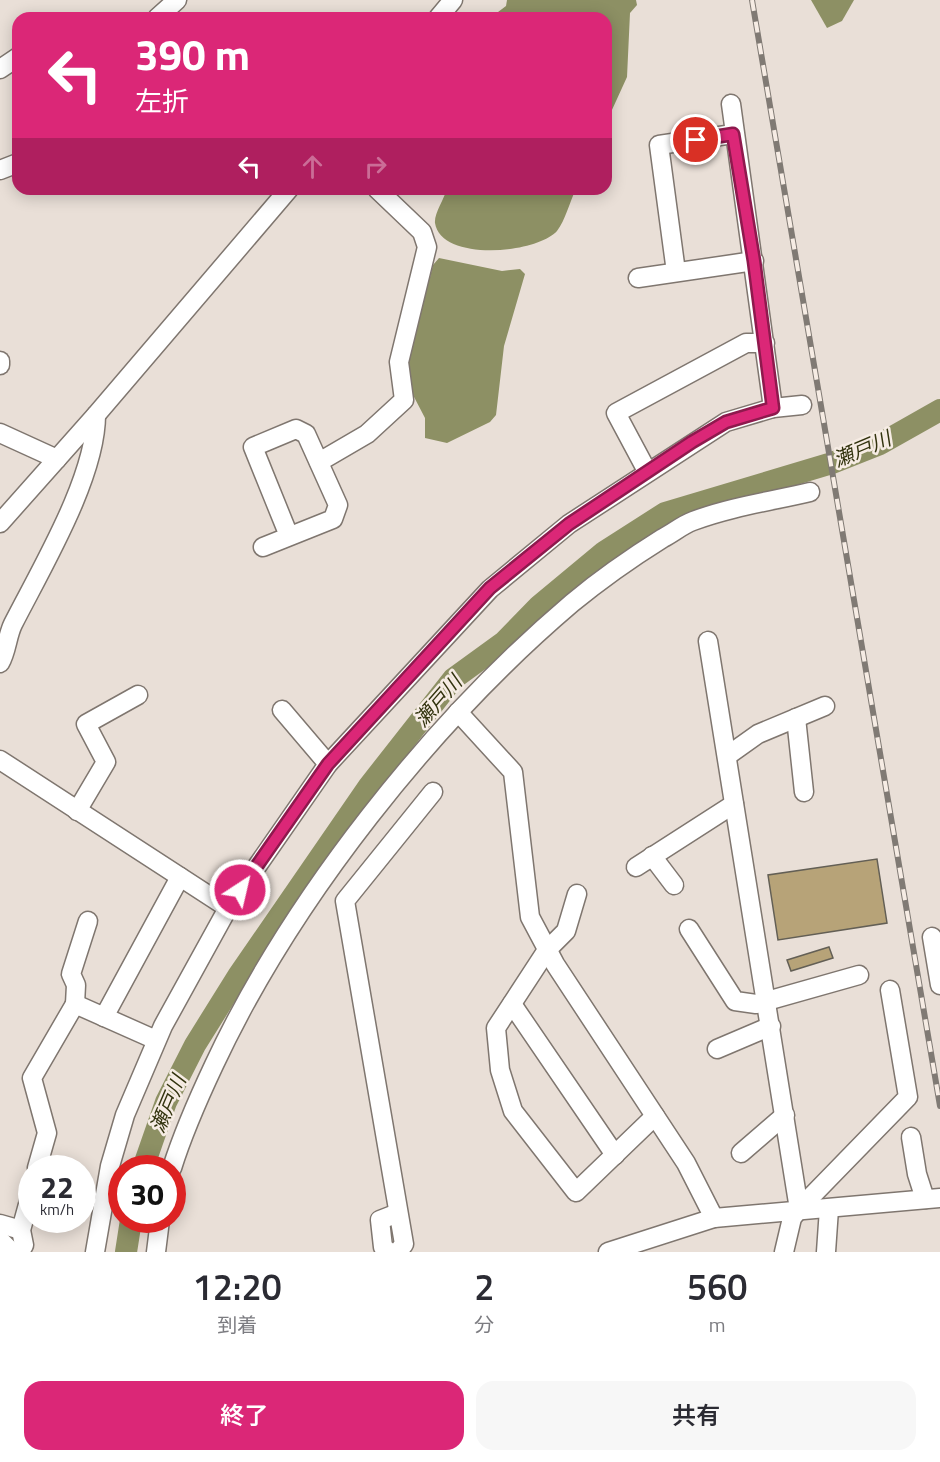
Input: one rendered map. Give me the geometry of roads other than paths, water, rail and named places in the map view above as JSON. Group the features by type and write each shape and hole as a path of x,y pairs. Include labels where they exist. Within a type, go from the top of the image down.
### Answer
{"street":[{"path":"164,12 177,0"},
{"path":"443,12 453,0"},
{"path":"731,104 733,134 754,261 773,408"},
{"path":"676,272 659,145 733,134"},
{"path":"0,523 96,415 284,195"},
{"path":"319,462 367,434 404,400 399,362 427,247 422,232 385,195"},
{"path":"638,278 754,261"},
{"path":"647,471 616,412 746,343 765,343"},
{"path":"94,1252 110,1166 126,1115 156,1040 228,908 328,764 490,588 569,524 647,471 726,422 773,408 802,405"},
{"path":"0,663 12,627 75,498 96,436 96,415"},
{"path":"263,547 333,519 338,505 306,434 296,429 253,447 289,536"},
{"path":"0,433 57,459"},
{"path":"176,1155 214,1065 266,967 335,863 458,712 542,628 596,583 636,555 692,522 810,492"},
{"path":"708,641 799,1209"},
{"path":"77,811 106,762 86,724 138,695"},
{"path":"727,756 758,734 825,706"},
{"path":"282,710 328,764"},
{"path":"458,712 513,772 530,917 547,950 686,1163 714,1218"},
{"path":"796,718 804,792"},
{"path":"0,760 228,908"},
{"path":"398,1252 404,1244 345,902 433,792"},
{"path":"636,867 734,804"},
{"path":"652,856 674,885"},
{"path":"104,1017 180,877"},
{"path":"577,894 566,932 547,950 496,1028 500,1070 513,1111 576,1192 655,1116"},
{"path":"41,1155 47,1132 32,1078 75,1004 76,985 71,974 88,921"},
{"path":"688,929 735,1001 756,1004 767,999 859,975"},
{"path":"932,937 940,985"},
{"path":"784,1252 792,1218 799,1209 908,1097 890,990"},
{"path":"75,1004 156,1040"},
{"path":"512,1004 615,1155"},
{"path":"717,1049 771,1026"},
{"path":"741,1153 785,1115"},
{"path":"608,1252 714,1218 932,1199 917,1174 911,1137"},
{"path":"826,1252 829,1209"},
{"path":"389,1252 383,1247 380,1220 398,1213"},
{"path":"0,1224 18,1229"},
{"path":"20,1252 24,1245 22,1233"},
{"path":"156,1252 158,1233"},
{"path":"0,1240 12,1252"}],"waterway":[{"name":"瀬戸川","path":"148,1155 166,1102 195,1045 238,976 369,786 453,679 504,642 539,606 604,552 665,513 832,463 880,444 940,410"},
{"name":"瀬戸川","path":"126,1252 129,1233"}],"railway":[{"path":"752,0 940,1106"}]}
